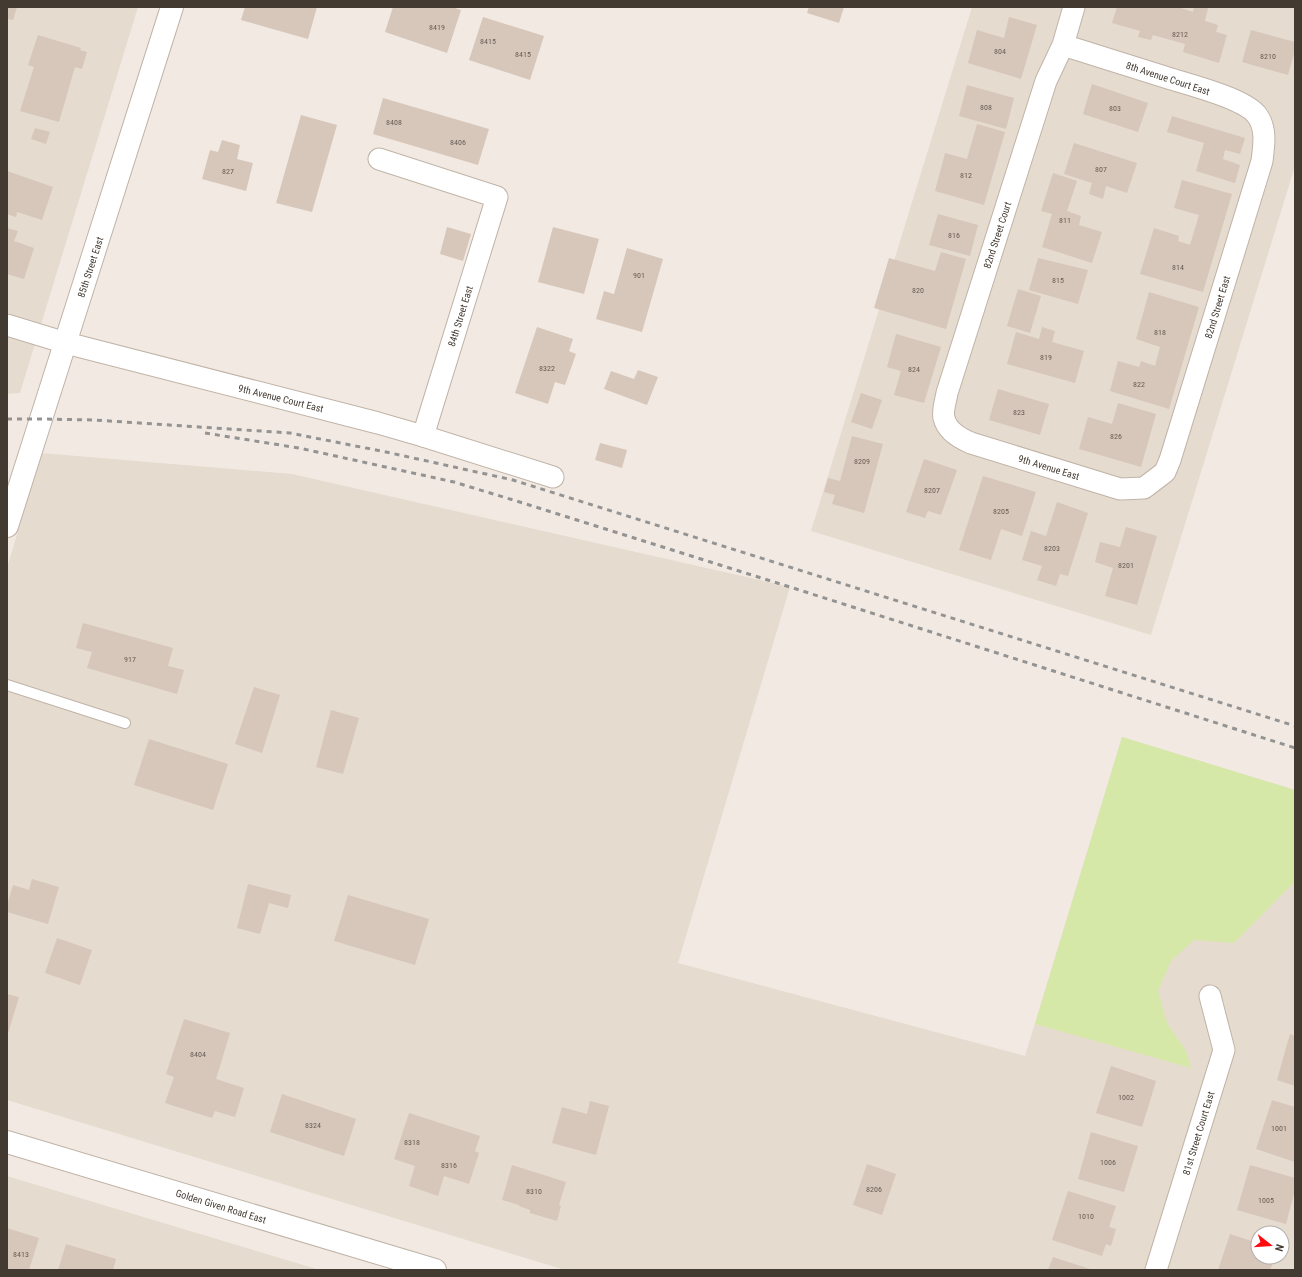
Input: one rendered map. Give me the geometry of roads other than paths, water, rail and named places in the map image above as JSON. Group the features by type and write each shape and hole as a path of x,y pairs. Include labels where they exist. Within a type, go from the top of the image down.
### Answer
{"street":[{"name":"85th Street East","path":"7,526 172,7"},
{"name":"82nd Street Court","path":"948,427 944,417 947,393 1046,81 1063,45 1074,7"},
{"name":"8th Avenue Court East","path":"1063,45 1201,88 1241,103 1255,114 1262,126"},
{"name":"82nd Street East","path":"1154,481 1165,472 1170,460 1262,161 1264,142 1262,126"},
{"name":"84th Street East","path":"379,159 497,197 423,436"},
{"name":"9th Avenue Court East","path":"7,324 66,343 423,436 553,477"},
{"name":"9th Avenue East","path":"948,427 958,438 971,443 1120,489 1144,488 1154,481"},
{"name":"81st Street Court East","path":"1156,1270 1224,1050 1210,996"},
{"name":"Golden Given Road East","path":"7,1142 435,1270"}],"lane":[{"path":"7,685 125,723"}],"railway":[{"path":"7,419 94,420 290,433 386,452 513,480 1295,726"},
{"path":"205,433 299,448 454,482 790,587 1295,748"}]}
